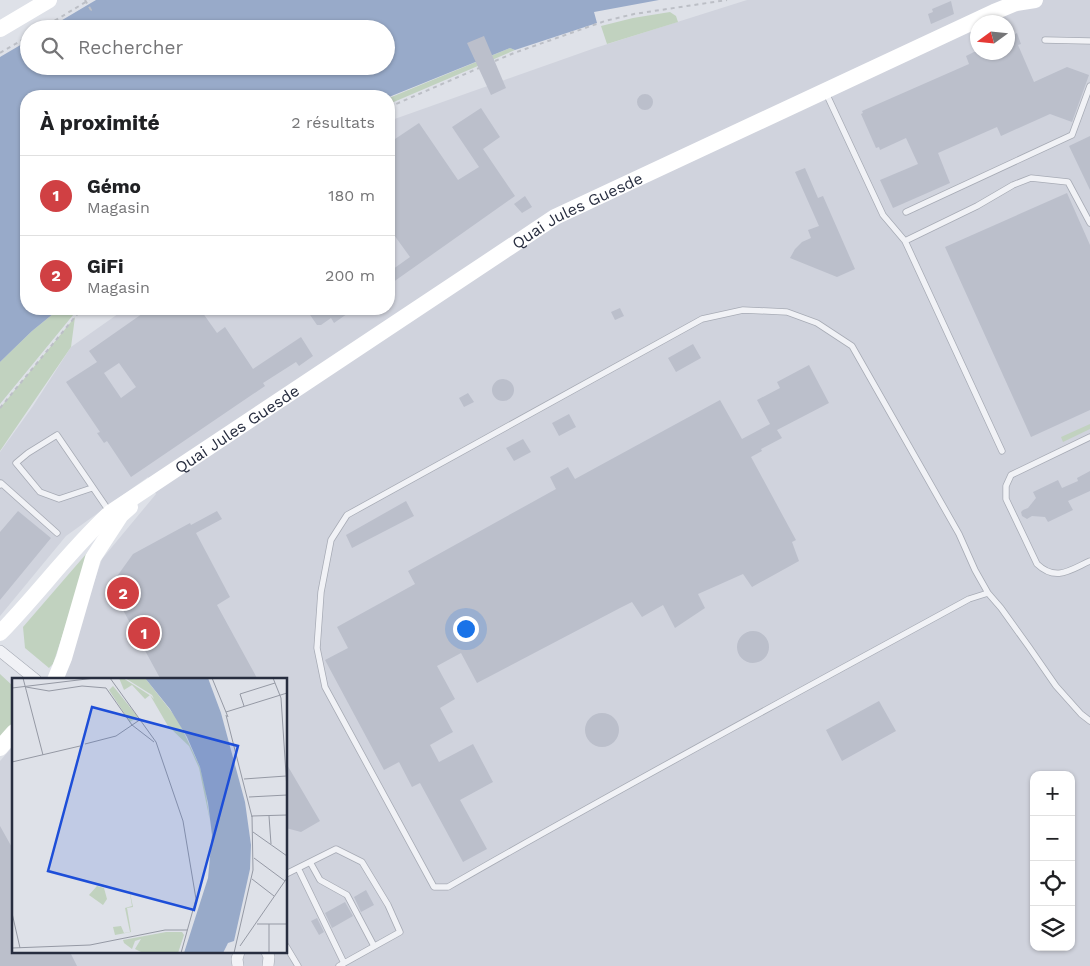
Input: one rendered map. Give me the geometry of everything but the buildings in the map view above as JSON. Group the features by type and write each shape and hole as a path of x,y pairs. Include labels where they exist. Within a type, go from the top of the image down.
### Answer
{"main road":[{"path":"0,20 34,0"},
{"path":"0,29 49,0"},
{"name":"Quai Jules Guesde","path":"0,633 89,533 110,513 555,217 994,12 1016,3 1035,0"},
{"name":"Quai Jules Guesde","path":"56,678 64,658 94,558 121,515 153,484"},
{"path":"0,748 12,734"}],"street":[{"path":"0,652 33,678"}],"lane":[{"path":"1045,40 1090,41"},
{"path":"906,212 1072,135 1090,86"},
{"path":"825,91 883,216 905,241 1002,450"},
{"path":"905,241 977,206 1013,185 1031,178 1068,182 1090,223"},
{"path":"988,593 969,599 781,701 569,817 448,887 434,887 325,687 317,648 321,592 331,540 347,515 702,319 742,310 787,312 817,323 852,346 959,534 975,570 988,593 1056,686 1081,714 1090,721"},
{"path":"92,488 59,499 40,492 16,463 57,435 110,513"},
{"path":"1090,437 1011,475 1006,486 1006,498 1037,564 1049,572 1058,574 1090,561"},
{"path":"0,485 1,483 56,533"},
{"path":"288,873 298,868 310,862 336,849 362,862 388,905 400,932 342,964 298,868"},
{"path":"310,862 320,880 347,895 374,946"},
{"path":"288,949 298,966"}],"path":[{"path":"55,20 87,0 91,10 88,12"},
{"path":"495,61 605,21 634,14 727,0"},
{"path":"0,53 20,41"},
{"path":"395,104 479,68"},
{"path":"0,408 77,315"}],"shaded area":[{"path":"747,0 1090,0 1090,966 0,966 0,761 12,747 12,954 288,954 288,678 61,678 102,559 156,494 148,477 66,536 0,616 0,452 33,406 71,347 116,315 395,315 395,119 595,48"}],"green space":[{"path":"670,12 676,16 678,22 607,44 601,26"},
{"path":"510,48 515,50 395,101 395,96"},
{"path":"52,315 73,315 0,404 0,362"},
{"path":"75,317 71,347 0,451 0,408"},
{"path":"1090,424 1090,429 1063,442 1061,437"},
{"path":"90,552 53,664 49,668 25,648 23,627 87,553"},
{"path":"0,674 12,685 12,729 0,743"}],"water":[{"path":"96,0 659,0 594,12 597,23 515,50 510,48 395,95 395,90 20,90 20,315 52,315 0,362 0,57 20,45 20,75 395,75 395,20 62,20"}],"place":[{"name":"GiFi","path":"123,593"},
{"name":"Gémo","path":"144,633"}]}
